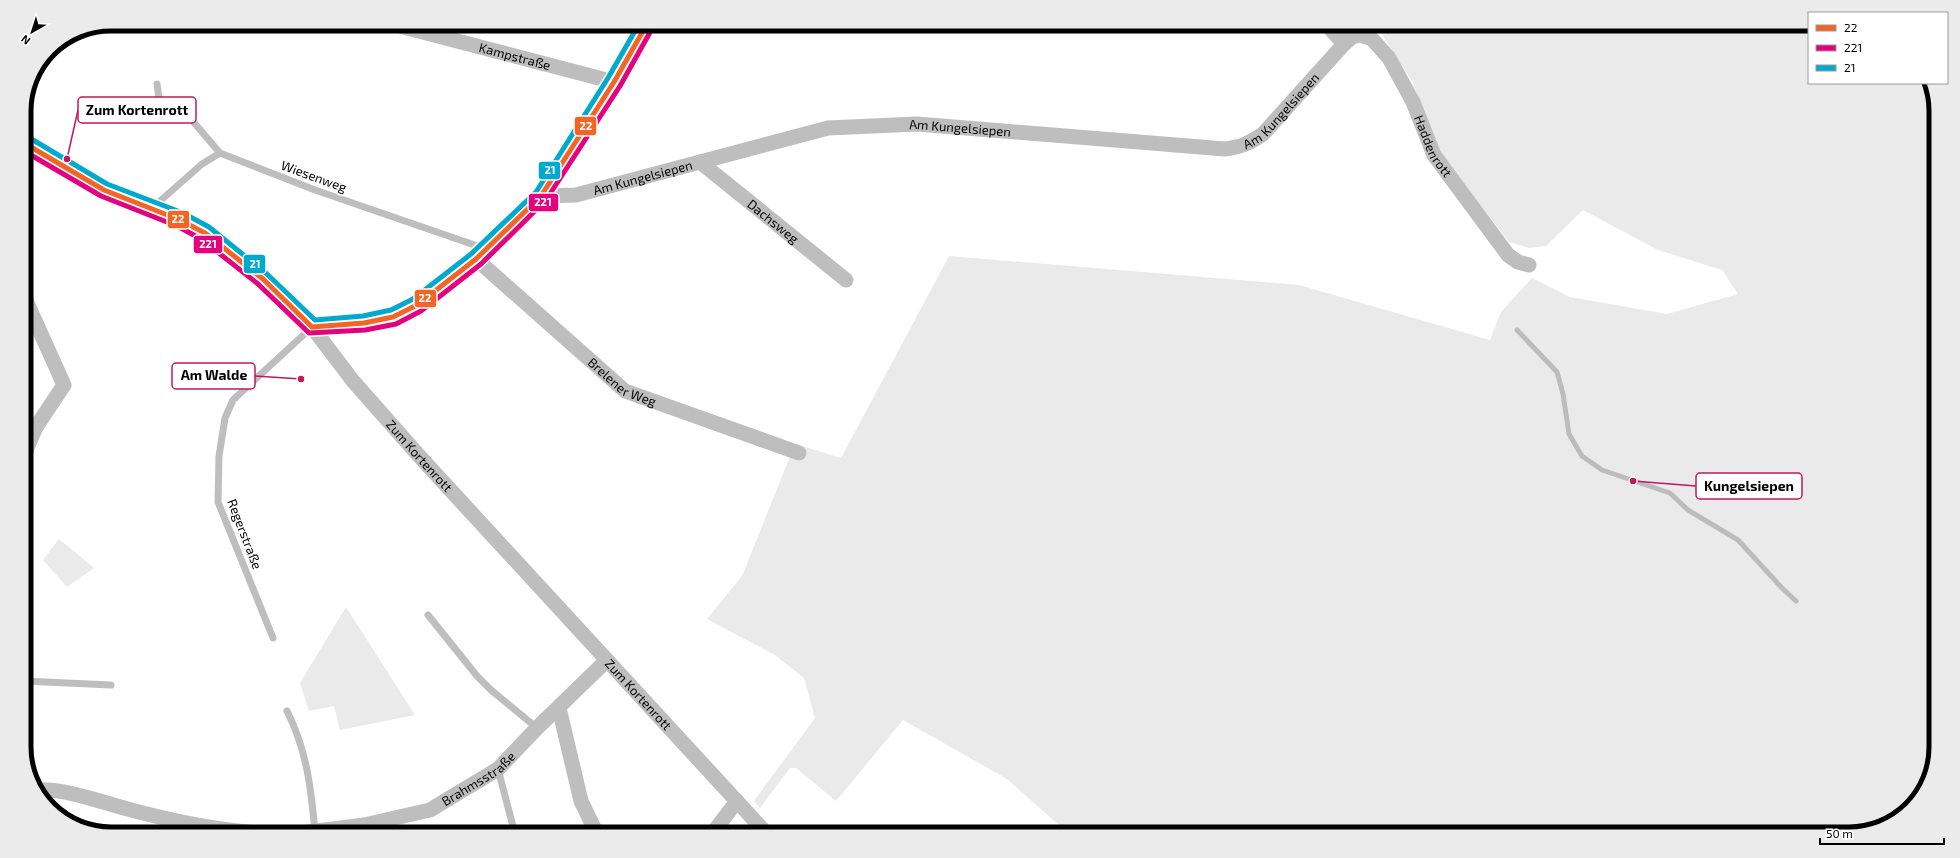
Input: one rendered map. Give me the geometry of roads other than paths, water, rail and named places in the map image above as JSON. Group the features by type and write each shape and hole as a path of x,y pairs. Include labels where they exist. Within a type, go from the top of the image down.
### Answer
{"street":[{"name":"Kampstraße","path":"419,31 614,82"},
{"path":"312,327 364,324 392,317 417,305 481,254 541,196 614,82 643,31"},
{"path":"1332,31 1344,44"},
{"name":"Haddenrott","path":"1344,44 1352,37 1360,35 1372,39 1389,58 1413,102 1434,155 1508,255 1518,262 1529,265"},
{"name":"Am Kungelsiepen","path":"541,196 576,195 828,128 917,124 1225,149 1238,148 1249,144 1263,134 1344,44"},
{"name":"Zum Kortenrott","path":"31,147 104,190 205,233 263,279 312,327 353,381 405,440 606,661 761,827"},
{"name":"Dachsweg","path":"700,162 846,280"},
{"name":"Brelener Weg","path":"481,254 625,391 799,453"},
{"path":"31,312 64,385 36,428 31,439"},
{"name":"Brahmsstraße","path":"350,827 430,810 498,769 537,728 606,661"},
{"path":"559,708 581,801 593,827"},
{"path":"43,790 75,795 176,822 204,827"},
{"path":"717,827 737,801"}],"lane":[{"path":"150,209 202,164 220,153 190,118 159,99 157,84"},
{"name":"Wiesenweg","path":"220,153 481,254"},
{"name":"Regerstraße","path":"273,638 218,502 219,456 225,418 233,400 312,327"},
{"path":"428,615 477,676 491,690 537,728"},
{"path":"31,681 111,685"},
{"path":"288,711 299,734 311,785 315,827"},
{"path":"498,769 513,827"}],"waterway":[{"path":"1517,330 1557,372 1563,394 1569,434 1582,456 1602,470 1670,493 1688,510 1738,540 1796,601"}],"place":[{"name":"Zum Kortenrott","path":"67,159"},
{"name":"Am Walde","path":"301,379"},
{"name":"Kungelsiepen","path":"1633,481"}]}
